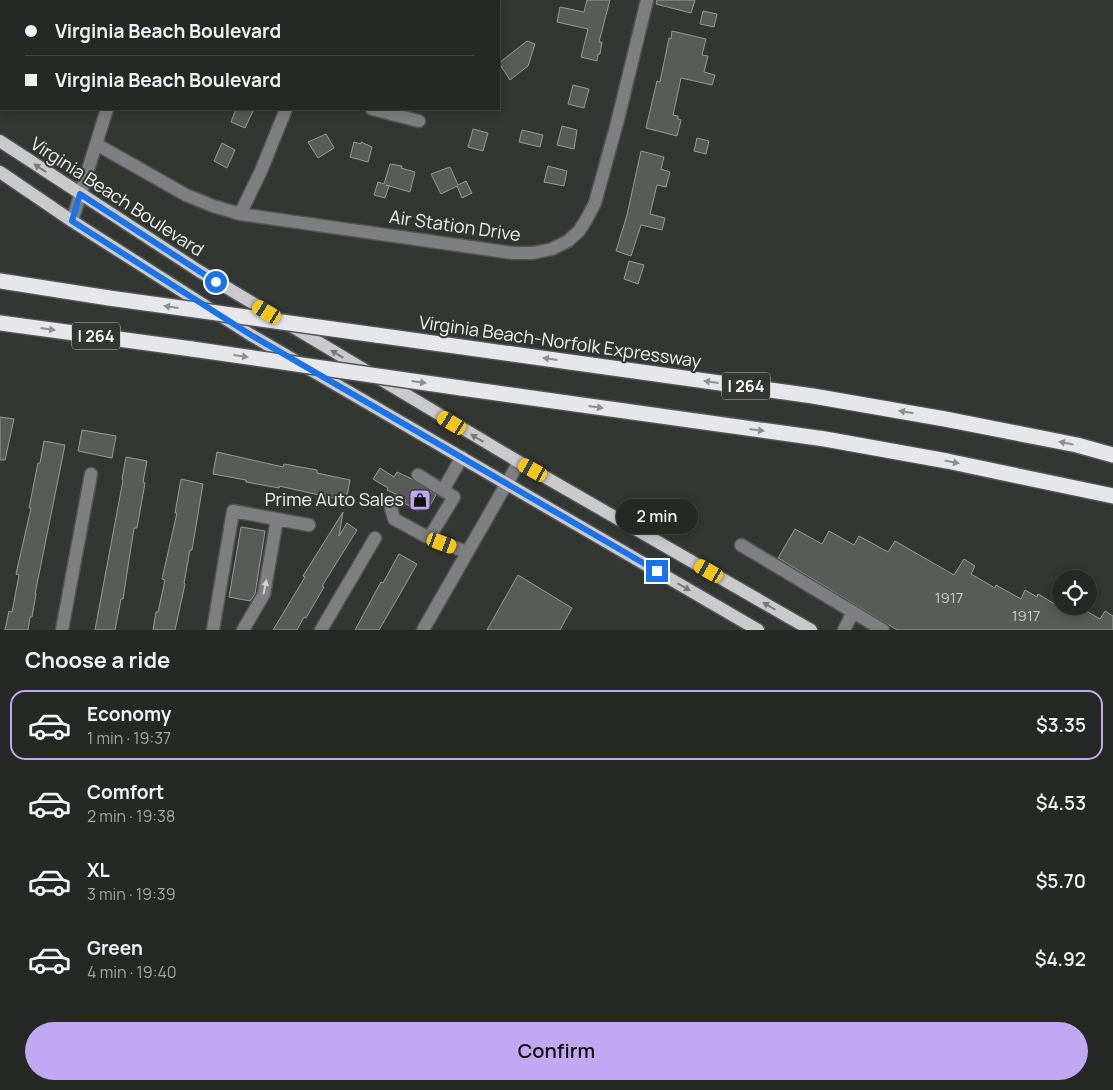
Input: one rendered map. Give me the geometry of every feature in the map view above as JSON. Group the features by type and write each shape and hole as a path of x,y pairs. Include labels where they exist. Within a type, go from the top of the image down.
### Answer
{"highway":[{"name":"Virginia Beach-Norfolk Expressway","path":"0,281 109,298 813,396 945,419 1077,445 1113,455"},
{"name":"I 264","path":"0,322 825,439 946,461 1113,496"}],"main road":[{"name":"Virginia Beach Boulevard","path":"0,141 199,271 519,462 811,630"},
{"path":"0,172 72,221 251,335 758,630"}],"street":[{"name":"Air Station Drive","path":"96,144 186,195 240,214 514,253 533,253 552,249 568,241 578,231 595,203 647,0"},
{"path":"72,221 108,110"},
{"path":"240,214 261,171 286,110"},
{"path":"376,110 419,121"},
{"path":"442,490 462,457"},
{"path":"423,630 519,462"},
{"path":"62,630 91,474"},
{"path":"418,475 454,497 429,538"},
{"path":"395,502 391,508 394,519 429,538 467,552"},
{"path":"213,630 233,511 309,525"},
{"path":"243,630 264,594 277,519"},
{"path":"325,629 375,538"},
{"path":"741,545 883,630"},
{"path":"844,630 853,612"}],"building":[{"path":"587,0 610,0 599,42 602,42 597,61 581,57 588,29 557,22 560,7 584,12"},
{"path":"657,0 695,0 691,13 656,4"},
{"path":"703,11 717,14 714,27 700,24"},
{"path":"672,31 706,39 702,55 708,56 704,72 715,75 712,85 681,78 673,115 678,116 678,119 681,120 677,136 646,128 657,81 660,82"},
{"path":"527,41 535,44 528,66 510,80 500,62"},
{"path":"573,85 589,89 584,108 568,104"},
{"path":"236,110 254,110 245,128 231,122"},
{"path":"562,126 577,130 574,149 557,145"},
{"path":"473,129 488,133 483,151 468,147"},
{"path":"522,130 543,135 540,147 519,142"},
{"path":"326,134 334,148 318,158 308,142"},
{"path":"697,138 709,141 706,154 694,151"},
{"path":"354,142 361,144 361,142 372,147 368,162 350,157"},
{"path":"222,143 235,150 227,168 214,161"},
{"path":"641,151 664,157 661,169 670,172 666,187 657,185 650,214 665,218 662,230 641,225 631,256 616,251 627,215"},
{"path":"390,164 402,166 401,168 415,172 410,192 386,185 389,186 385,198 374,195 378,182 384,184"},
{"path":"548,166 567,171 564,186 544,182"},
{"path":"450,167 458,185 466,181 472,193 462,198 457,186 441,194 431,174"},
{"path":"629,261 644,265 638,284 624,279"},
{"path":"0,417 14,419 5,460 0,460"},
{"path":"82,430 116,436 112,458 78,451"},
{"path":"44,441 65,445 32,617 30,617 28,630 5,630 9,611 12,612 19,575 16,574"},
{"path":"217,452 283,467 284,464 317,470 317,473 350,480 346,501 213,474"},
{"path":"126,457 147,461 137,528 134,528 123,599 121,599 115,630 95,630 123,480"},
{"path":"380,468 394,477 397,472 410,478 436,495 428,509 422,505 418,511 404,503 406,500 387,490 388,488 373,479"},
{"path":"181,479 203,484 192,550 190,550 175,630 153,630 165,580 162,579 177,513 175,513"},
{"path":"343,512 339,536 347,523 357,530 322,586 324,587 306,618 304,617 297,630 273,630 305,577 303,576"},
{"path":"241,527 265,531 255,594 250,601 229,597"},
{"path":"795,529 822,544 829,531 854,545 859,536 888,552 895,541 954,575 964,559 975,566 971,574 995,588 996,585 1021,599 1025,590 1037,597 1038,594 1052,602 1052,615 1093,615 1100,619 1105,611 1113,616 1113,630 897,630 778,558"},
{"path":"399,554 417,564 400,594 379,630 355,630 381,582 383,583"},
{"path":"518,575 572,608 560,630 487,630"}],"place":[{"name":"Prime Auto Sales","path":"420,500"}],"route":[{"path":"216,282 80,194 72,221 251,335 657,571"}]}
